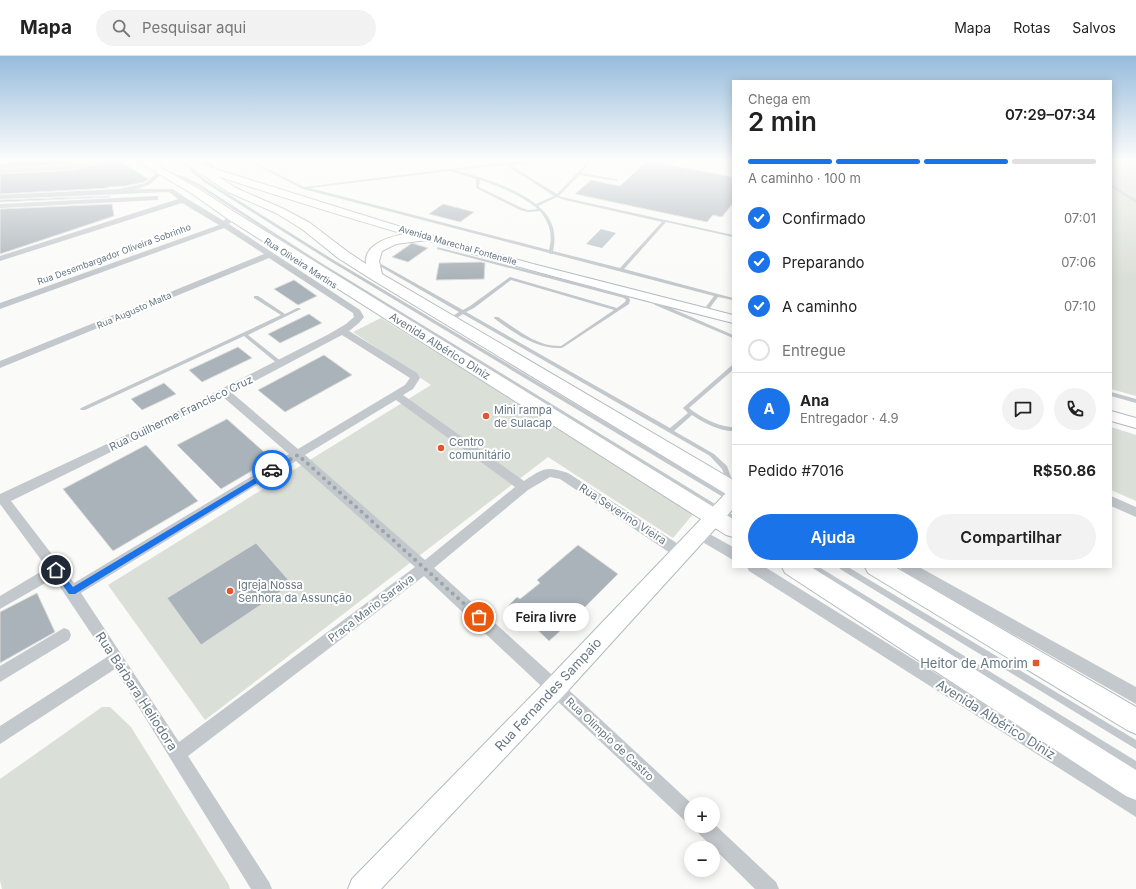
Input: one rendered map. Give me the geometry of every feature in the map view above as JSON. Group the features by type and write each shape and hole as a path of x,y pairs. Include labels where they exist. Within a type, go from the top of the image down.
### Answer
{"main road":[{"name":"Avenida Albérico Diniz","path":"211,200 228,220 729,503"},
{"name":"Avenida Albérico Diniz","path":"254,200 284,213 306,226 343,255 450,320 729,503 732,522"},
{"name":"Avenida Marechal Fontenelle","path":"255,200 394,234"},
{"path":"376,276 372,260 373,256 378,249 394,234 423,237"},
{"name":"Avenida Marechal Fontenelle","path":"423,237 732,319"},
{"path":"1112,416 1136,423"},
{"name":"Rua Fernandes Sampaio","path":"362,889 556,687 699,533 729,503"},
{"name":"Avenida Albérico Diniz","path":"795,568 1136,786"},
{"path":"881,568 900,572 1136,721"}],"street":[{"path":"0,206 112,200"},
{"path":"146,200 146,212"},
{"path":"0,259 146,212 171,200"},
{"name":"Rua Oliveira Martins","path":"228,220 269,255 358,312 359,317 357,321"},
{"name":"Rua Desembargador Oliveira Sobrinho","path":"0,306 228,220"},
{"name":"Rua Augusto Malta","path":"0,365 269,255"},
{"name":"Rua Guilherme Francisco Cruz","path":"2,499 224,392 357,321"},
{"path":"72,591 298,455 396,395 414,382 415,378 413,375 342,330"},
{"name":"Rua Olímpio de Castro","path":"224,392 298,455 556,687 684,808"},
{"path":"396,395 524,487"},
{"name":"Praça Mario Saraiva","path":"178,753 424,568 524,487 542,475 550,472 556,472 564,476"},
{"name":"Rua Severino Vieira","path":"564,476 681,553"},
{"name":"Rua Bárbara Heliodora","path":"2,499 72,591 178,753 262,889"},
{"path":"1112,501 1136,512"},
{"path":"699,533 732,553"},
{"name":"Avenida Albérico Diniz","path":"756,568 1136,808"},
{"path":"0,603 56,570"},
{"path":"900,572 1136,696"},
{"path":"0,675 64,635"},
{"path":"0,736 117,659"},
{"path":"709,833 769,889"}],"lane":[{"path":"221,200 317,262 729,503"},
{"path":"224,200 338,264 729,503"},
{"path":"349,200 732,299"},
{"path":"503,200 528,211 541,210"},
{"path":"528,200 537,205 550,222 554,234 551,253"},
{"path":"537,205 548,200"},
{"path":"574,200 732,236"},
{"path":"621,270 665,221"},
{"path":"438,248 508,265 626,297 628,300 627,303 562,347 555,348 542,345 496,318"},
{"path":"372,260 712,455 725,468 729,503"},
{"path":"508,265 510,278"},
{"path":"450,320 464,312 510,278"},
{"path":"510,278 616,309"},
{"path":"704,312 717,295"},
{"path":"256,297 284,315"},
{"path":"650,297 658,304 732,337"},
{"path":"83,409 299,309"},
{"path":"244,335 280,363"},
{"path":"732,368 688,406 687,410 726,429 732,429"},
{"path":"1112,394 1136,401"},
{"path":"670,431 691,413"},
{"path":"815,568 1136,766"},
{"path":"844,568 1136,745"}],"shaded area":[{"path":"1112,200 1136,200 1136,396 1112,389"},
{"path":"601,229 616,233 602,248 586,244"},
{"path":"381,318 694,513 673,538 548,457 205,720 108,585 431,385 353,332"},
{"path":"1112,427 1136,435 1136,501 1112,490"},
{"path":"102,707 110,707 131,727 229,885 230,889 2,889 0,881 0,779"}],"building":[{"path":"0,200 3,200 47,200 0,202"},
{"path":"603,200 732,200 732,204 722,217 713,215 707,222"},
{"path":"112,204 114,216 0,254 0,209"},
{"path":"443,204 474,212 460,222 429,214"},
{"path":"412,243 428,248 408,262 392,257"},
{"path":"439,263 485,263 484,279 436,280"},
{"path":"294,280 317,296 298,305 274,289"},
{"path":"309,314 322,323 280,343 268,334"},
{"path":"238,347 252,358 202,382 189,370"},
{"path":"324,355 352,375 285,412 258,390"},
{"path":"164,383 176,394 142,410 131,399"},
{"path":"227,419 272,459 221,489 177,445"},
{"path":"146,445 198,501 113,551 63,489"},
{"name":"Igreja Nossa Senhora da Assunção","path":"256,543 292,584 201,645 167,598"},
{"path":"578,545 618,574 577,615 574,612 559,632 549,641 523,616 521,617 508,606 517,597 520,599 540,583 537,580"},
{"path":"37,593 55,632 0,663 0,612"}],"way so far":[{"path":"272,470 298,455 479,617"}],"place":[{"name":"Mini rampa de Sulacap","path":"486,416"},
{"name":"Centro comunitário","path":"441,448"},
{"name":"Igreja Nossa Senhora da Assunção","path":"230,591"},
{"name":"Feira livre","path":"479,617"},
{"name":"Heitor de Amorim","path":"1036,663"}],"route":[{"path":"56,570 72,591 272,470"}]}
